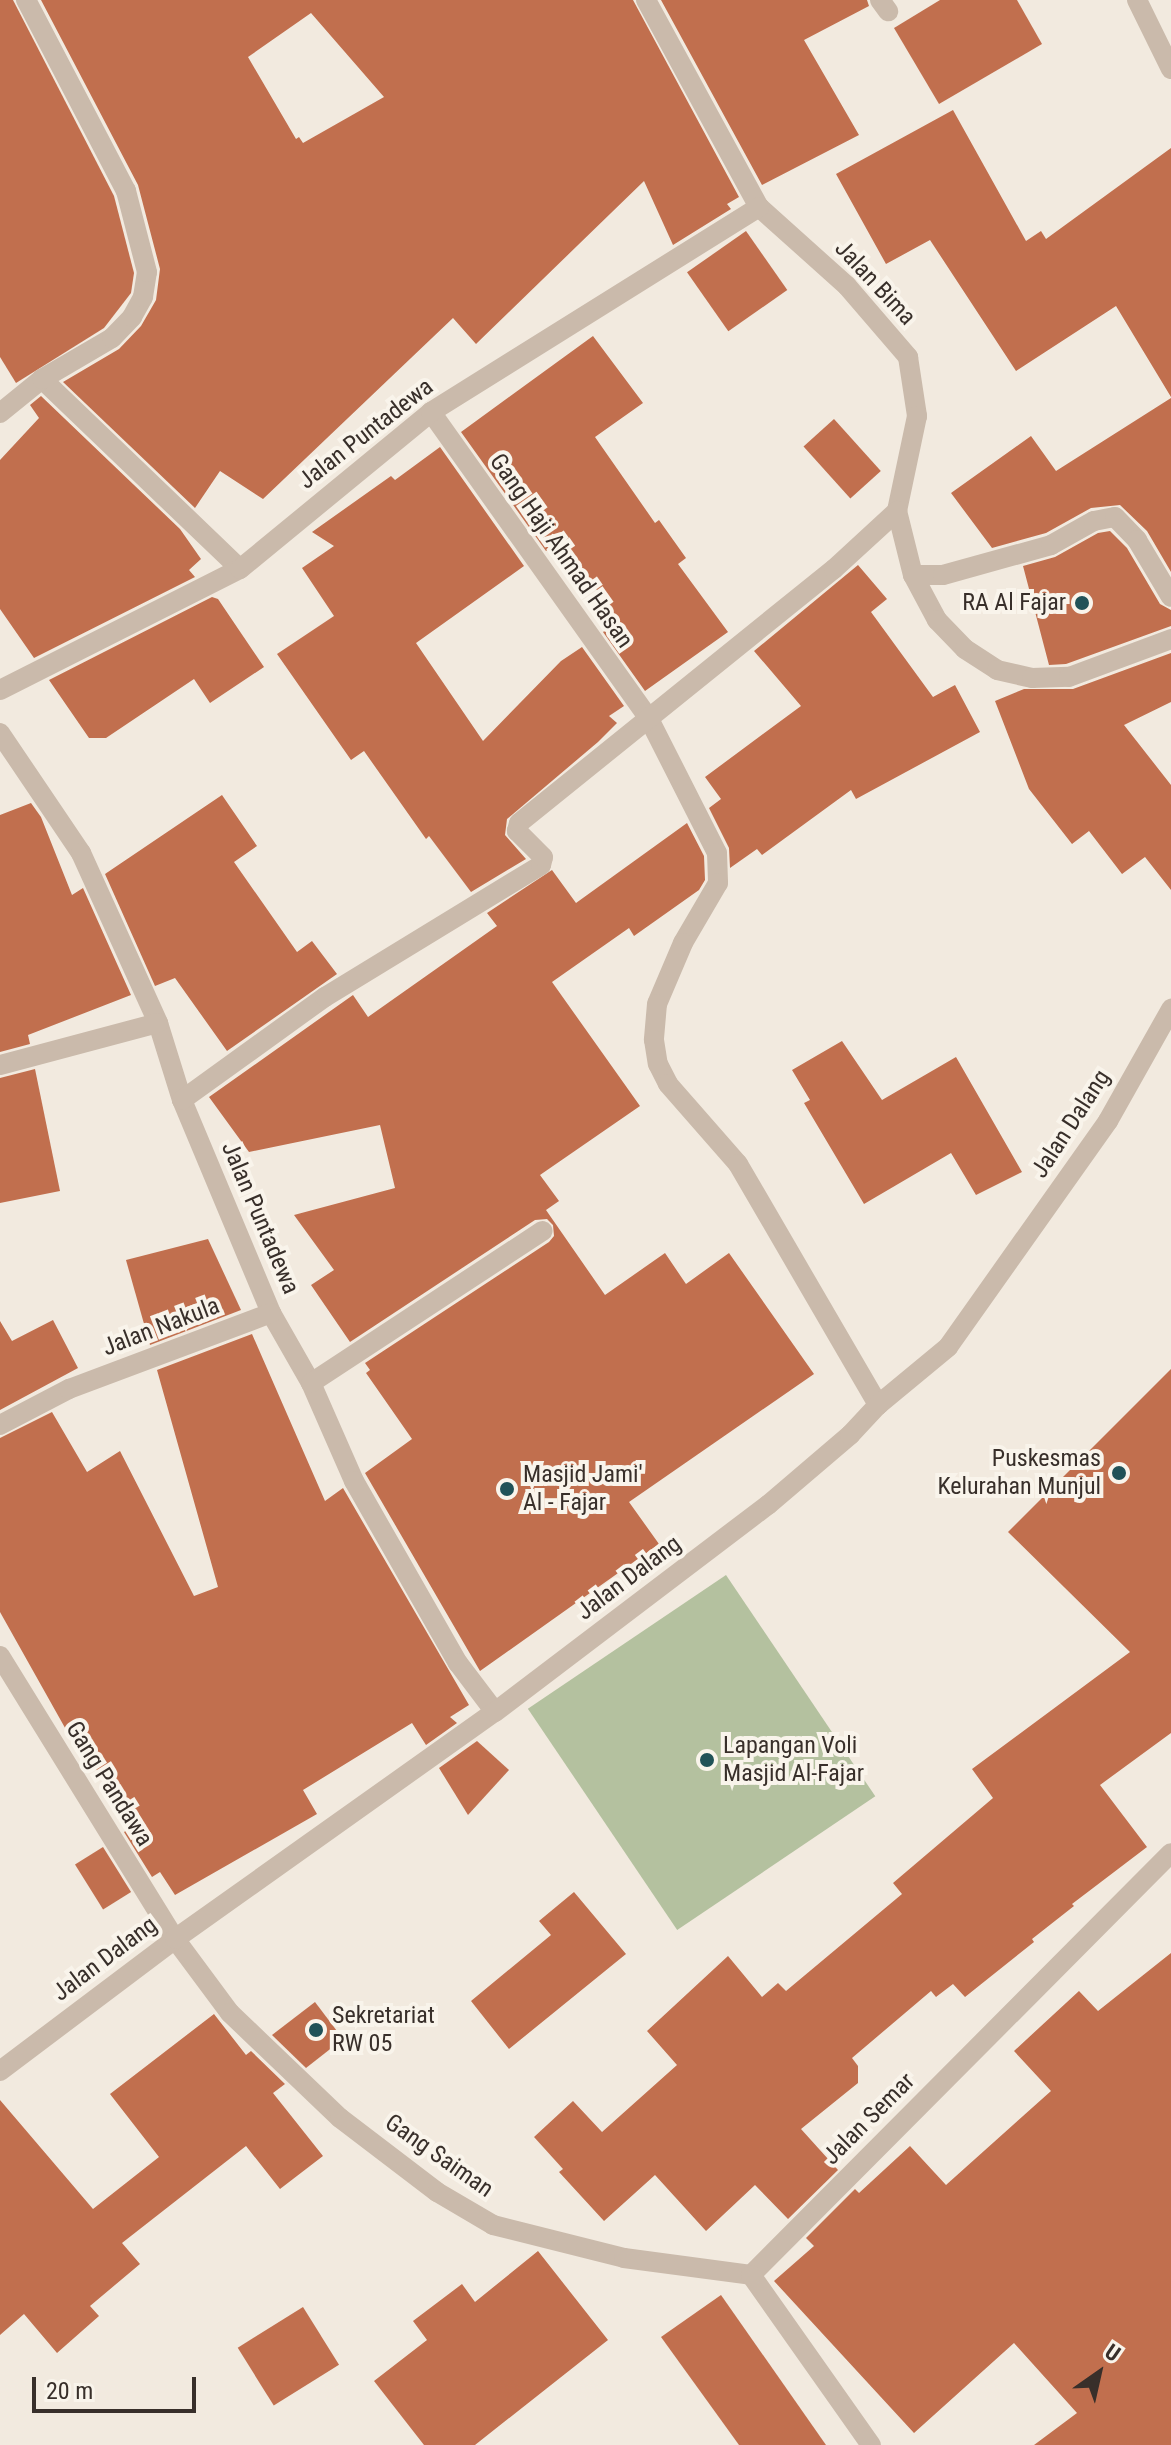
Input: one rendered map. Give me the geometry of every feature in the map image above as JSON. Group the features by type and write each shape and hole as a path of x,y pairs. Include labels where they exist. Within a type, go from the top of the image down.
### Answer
{"street":[{"path":"0,413 42,379 112,338 132,317 143,297 147,272 126,191 26,0"},
{"name":"Jalan Bima","path":"646,0 759,207 847,286 908,357 917,416 897,511 913,575 937,620 965,649 997,670 1032,678 1069,677 1171,639"},
{"path":"1137,0 1171,69"},
{"name":"Jalan Puntadewa","path":"0,690 240,569 431,412 759,207"},
{"path":"42,379 240,569"},
{"name":"Gang Haji Ahmad Hasan","path":"431,412 649,719 717,853 718,883 683,943 657,1004 654,1040 658,1064 668,1084 738,1164 878,1405"},
{"path":"182,1100 325,997 541,865 543,857 517,831 519,823 834,569 897,511"},
{"path":"913,575 943,575 1051,545 1094,521 1115,517 1137,540 1171,597"},
{"name":"Jalan Puntadewa","path":"0,733 81,853 158,1023 182,1100 271,1313 311,1383 354,1481 458,1663 495,1712"},
{"name":"Jalan Dalang","path":"0,2071 175,1939 495,1712 768,1505 850,1435 878,1405 948,1347 1108,1121 1171,1009"},
{"path":"0,1065 158,1023"},
{"path":"311,1383 542,1231"},
{"name":"Jalan Nakula","path":"0,1425 69,1389 271,1313"},
{"name":"Gang Pandawa","path":"0,1656 175,1939"},
{"name":"Jalan Semar","path":"751,2275 1171,1853"},
{"name":"Gang Saiman","path":"175,1939 230,2013 294,2077 340,2118 437,2192 493,2225 624,2258 751,2275"},
{"path":"751,2275 871,2445"}],"green space":[{"name":"Lapangan Voli Masjid Al-Fajar","path":"726,1575 875,1796 677,1930 528,1709"}],"building":[{"path":"0,0 13,0 114,196 134,273 131,293 104,328 16,383 0,357"},
{"path":"41,0 633,0 739,197 727,204 731,209 673,245 644,181 476,344 453,318 263,499 220,471 195,508 63,382 119,349 141,326 156,300 160,269 138,185","holes":["311,13 384,97 303,143 299,137 296,139 248,57"]},
{"path":"661,0 867,0 869,6 804,40 859,135 762,185"},
{"path":"940,0 1017,0 1042,44 939,104 894,28"},
{"path":"953,110 1026,241 1041,231 1046,239 1171,148 1171,397 1116,306 1016,371 930,240 886,264 836,174"},
{"path":"746,231 787,290 728,331 687,272"},
{"path":"593,336 643,403 595,437 655,523 659,520 686,558 678,564 728,632 645,691 603,632 619,621 561,540 546,551 461,432"},
{"path":"41,396 180,529 201,559 189,570 195,577 34,658 0,609 0,460 39,418 30,405"},
{"path":"1171,398 1171,572 1147,531 1120,505 1091,508 1046,533 992,548 951,493 1031,436 1056,471"},
{"path":"834,419 881,471 850,498 804,446"},
{"path":"440,447 524,566 416,643 483,741 561,661 582,647 624,706 609,716 617,723 598,742 507,819 505,835 526,859 471,892 429,836 426,839 364,751 351,760 277,654 334,616 302,568 334,546 312,532 391,476 395,480"},
{"name":"RA Al Fajar","path":"1110,531 1127,548 1160,604 1171,610 1171,626 1066,664 1049,665 1023,566 1055,557 1098,533"},
{"path":"858,565 887,599 871,612 933,697 955,685 980,732 856,799 851,790 762,855 757,849 730,868 729,848 709,808 721,799 705,777 801,706 754,651"},
{"path":"212,597 218,599 264,667 210,703 194,679 106,738 89,738 49,680"},
{"path":"1171,653 1171,702 1124,725 1171,785 1171,890 1145,857 1122,874 1089,831 1072,844 1029,789 995,701 1024,689 1073,689"},
{"path":"222,795 257,846 234,862 297,952 312,941 337,974 227,1051 175,978 155,986 105,874"},
{"path":"31,803 41,817 72,895 83,888 131,995 28,1035 30,1044 0,1052 0,815"},
{"path":"687,823 704,856 705,880 699,890 634,936 629,928 552,982 640,1106 540,1175 559,1201 546,1210 605,1295 665,1253 686,1284 729,1253 814,1374 629,1502 659,1544 480,1671 365,1473 412,1439 366,1373 370,1370 365,1363 549,1242 554,1236 553,1225 547,1219 535,1220 350,1342 311,1285 334,1270 294,1215 395,1188 380,1125 249,1152 209,1097 353,995 368,1017 497,926 487,913 552,870 576,903"},
{"path":"842,1041 882,1100 956,1057 1022,1172 976,1195 951,1153 864,1204 804,1103 810,1100 792,1070"},
{"path":"35,1069 60,1191 0,1203 0,1078"},
{"path":"208,1239 241,1310 150,1345 126,1260"},
{"path":"53,1320 78,1368 0,1410 0,1321 12,1341"},
{"path":"252,1334 325,1501 343,1488 469,1705 450,1717 457,1723 426,1745 412,1723 303,1790 317,1814 175,1895 160,1872 152,1877 124,1832 132,1827 83,1748 78,1751 0,1612 0,1438 52,1412 87,1472 120,1451 194,1596 218,1587 157,1370"},
{"path":"1171,1369 1171,1733 1100,1785 1147,1847 1072,1904 1074,1906 1032,1939 1034,1942 965,1997 953,1984 936,1997 931,1991 852,2058 858,2066 858,2083 801,2129 838,2170 788,2219 755,2185 706,2231 655,2175 604,2221 559,2172 563,2169 534,2137 573,2101 602,2132 677,2065 647,2031 728,1956 762,1997 778,1983 786,1991 902,1894 893,1883 993,1798 972,1769 1130,1652 1008,1532"},
{"path":"477,1741 509,1770 468,1815 439,1768"},
{"path":"103,1847 131,1892 103,1909 75,1864"},
{"path":"574,1892 626,1954 509,2049 471,2001 551,1935 539,1921"},
{"path":"1171,1953 1171,2445 1034,2445 1077,2413 1014,2343 914,2433 774,2281 814,2246 806,2238 855,2189 859,2193 910,2146 946,2185 1051,2091 1014,2051 1079,1991 1098,2011"},
{"name":"Sekretariat RW 05","path":"315,2002 343,2039 306,2068 272,2035"},
{"path":"214,2014 246,2055 251,2051 285,2084 273,2093 323,2156 280,2189 246,2146 122,2243 140,2264 90,2306 99,2316 57,2353 24,2314 0,2335 0,2100 93,2209 159,2157 110,2094"},
{"path":"538,2251 608,2340 475,2445 424,2445 374,2381 427,2340 413,2321 462,2284 475,2302"},
{"path":"721,2295 826,2445 739,2445 661,2337"},
{"path":"303,2307 339,2365 274,2405 238,2348"}],"place":[{"name":"RA Al Fajar","path":"1082,603"},
{"name":"Puskesmas Kelurahan Munjul","path":"1119,1473"},
{"name":"Masjid Jami' Al - Fajar","path":"507,1489"},
{"name":"Lapangan Voli Masjid Al-Fajar","path":"707,1760"},
{"name":"Sekretariat RW 05","path":"316,2030"}]}
